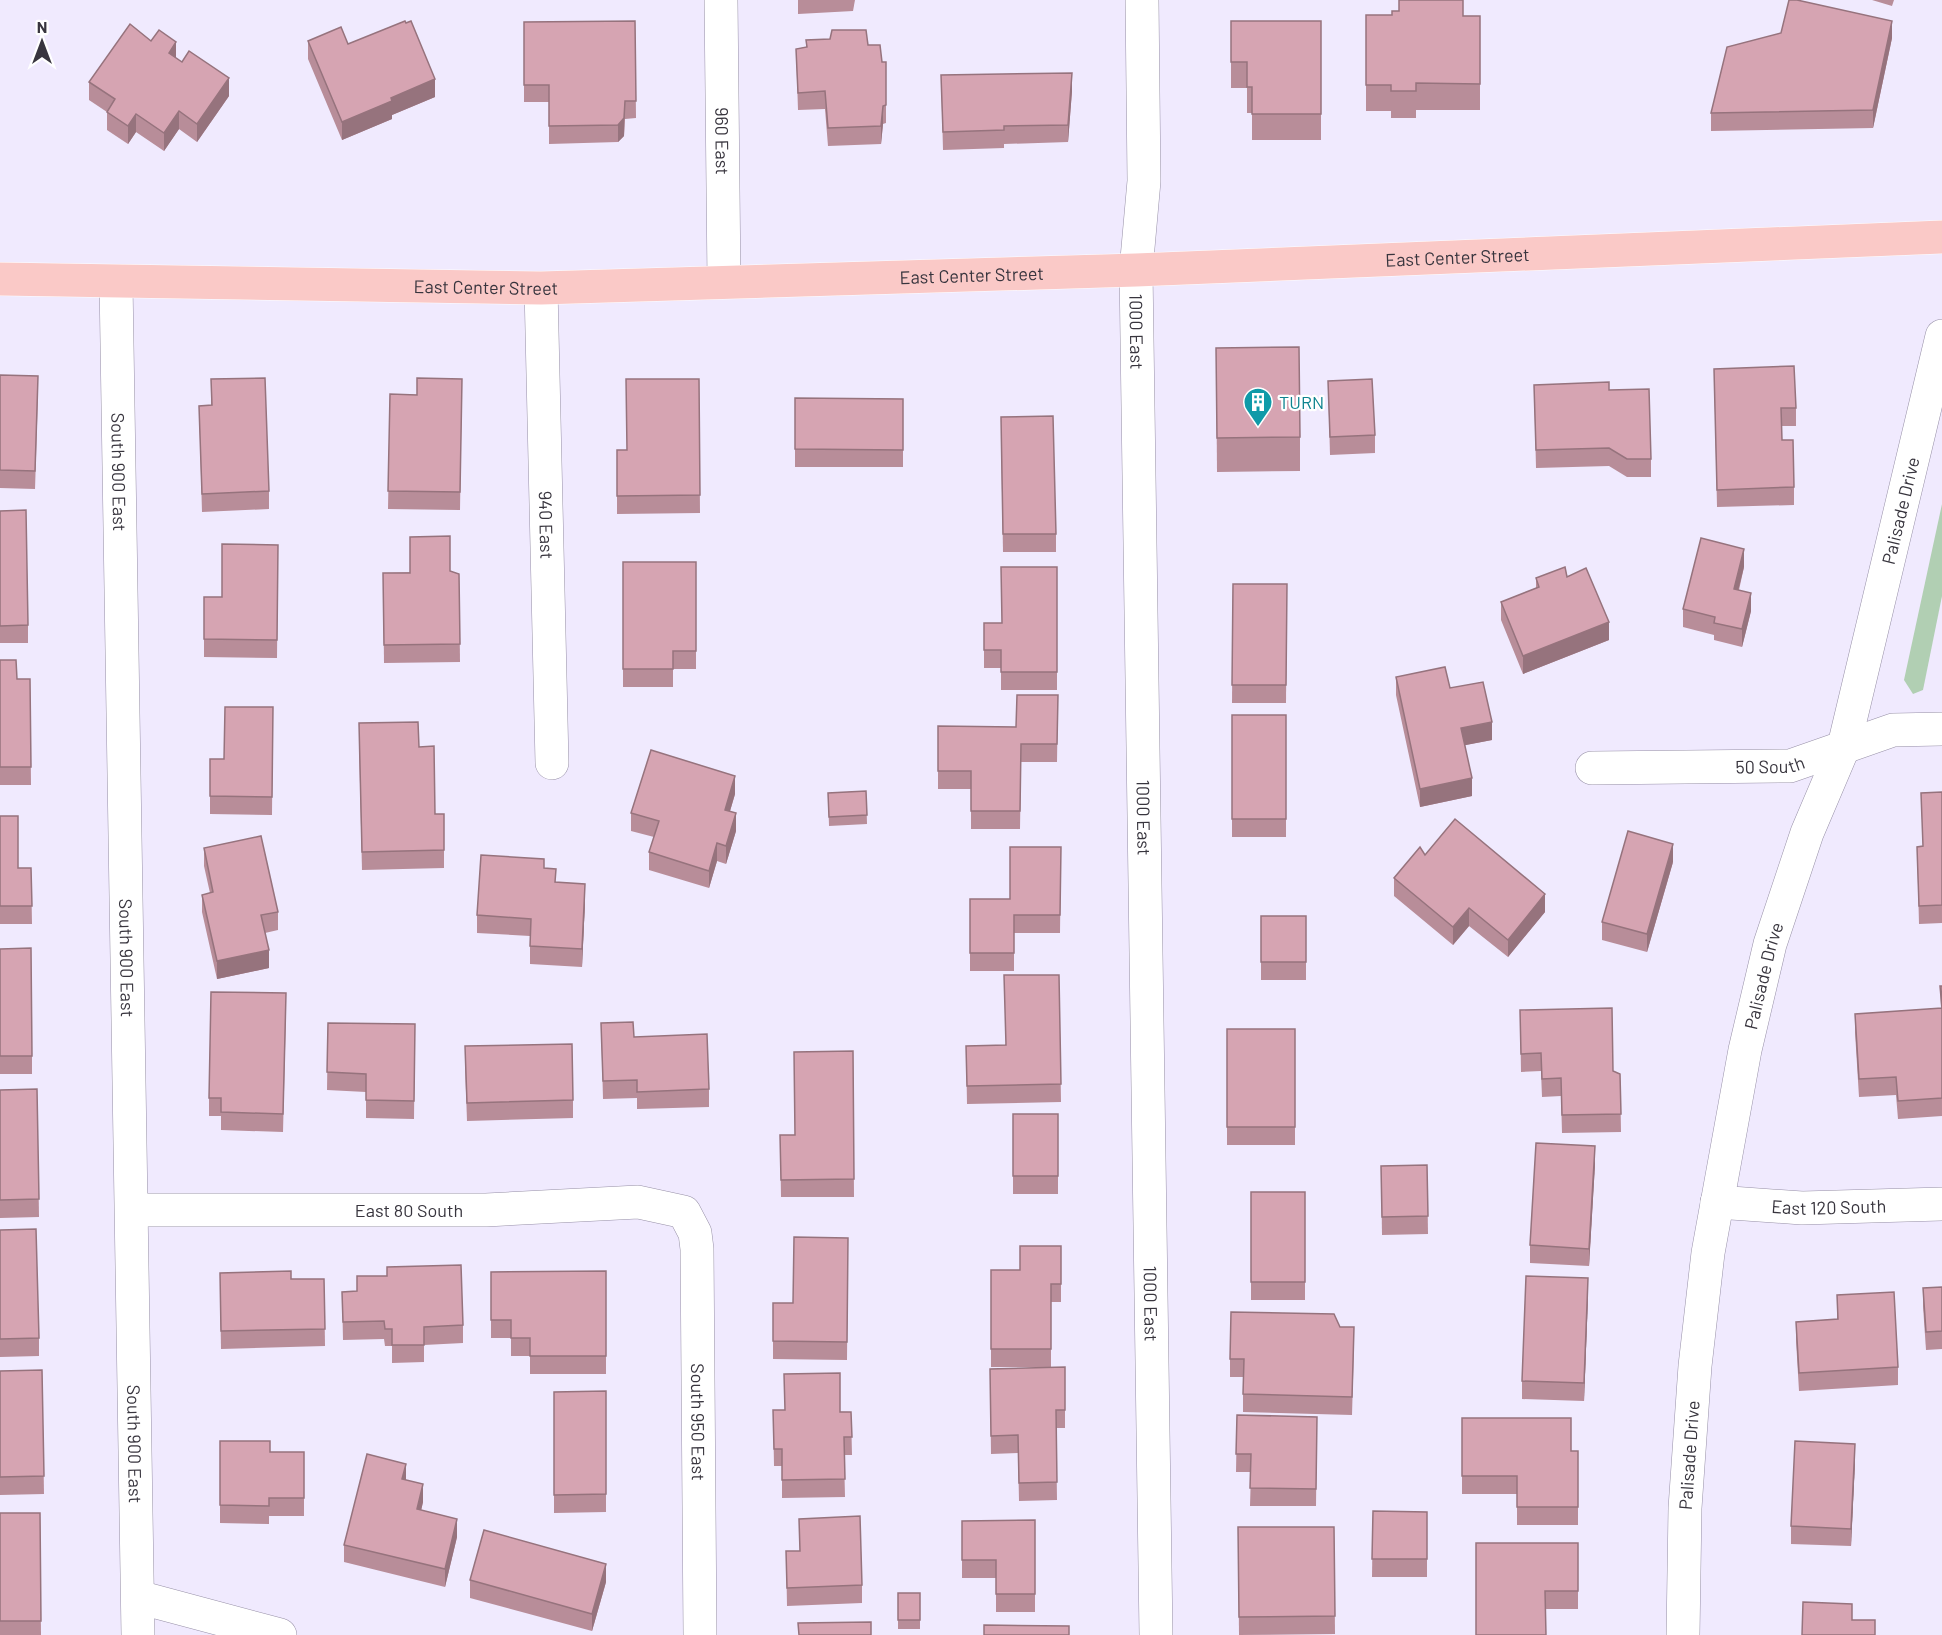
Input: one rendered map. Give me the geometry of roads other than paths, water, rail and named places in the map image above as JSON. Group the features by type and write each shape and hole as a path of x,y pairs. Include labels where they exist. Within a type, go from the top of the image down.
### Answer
{"main road":[{"name":"East Center Street","path":"0,279 542,288 1136,270 1942,237"}],"street":[{"name":"960 East","path":"721,0 724,282"},
{"name":"1000 East","path":"1142,0 1144,181 1136,270 1156,1635"},
{"name":"South 900 East","path":"116,282 133,1210 138,1635"},
{"name":"940 East","path":"542,288 552,763"},
{"name":"Palisade Drive","path":"1683,1635 1685,1508 1695,1366 1717,1202 1745,1050 1770,945 1807,833 1844,746 1942,336"},
{"name":"50 South","path":"1592,768 1790,766 1893,730 1942,729"},
{"name":"East 80 South","path":"133,1210 486,1210 638,1202 684,1212"},
{"name":"East 120 South","path":"1717,1202 1802,1208 1942,1204"},
{"name":"South 950 East","path":"684,1212 695,1233 697,1249 700,1635"},
{"path":"138,1597 280,1635"}],"place":[{"name":"TURN","path":"1258,428"}]}
